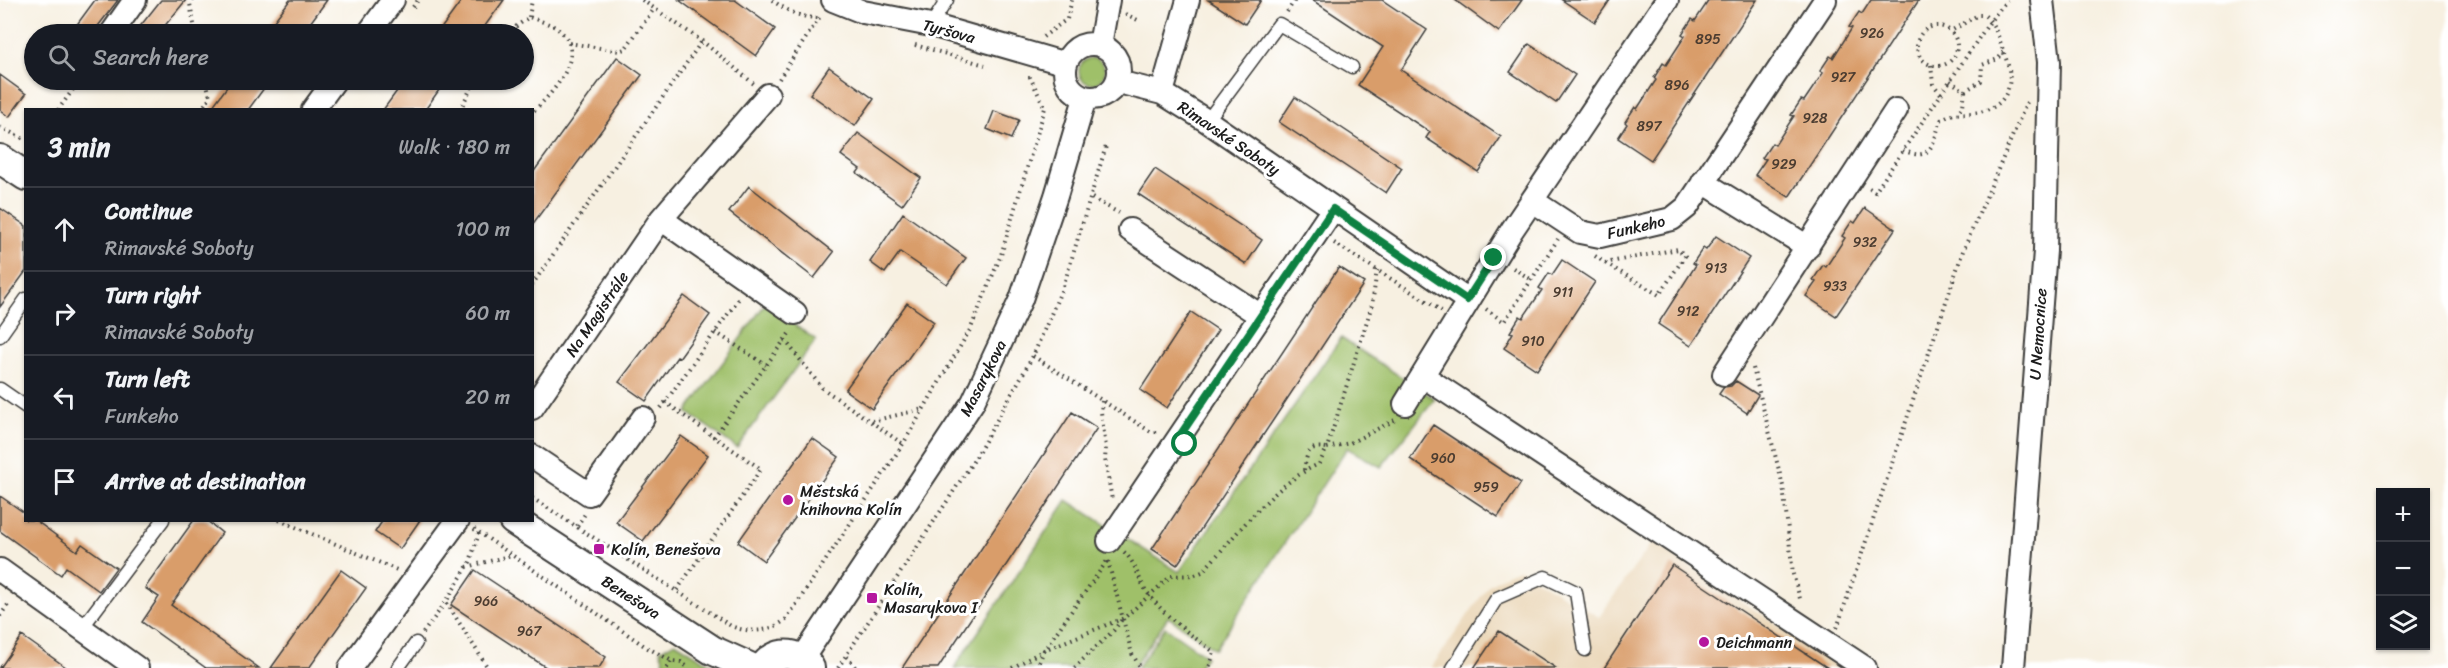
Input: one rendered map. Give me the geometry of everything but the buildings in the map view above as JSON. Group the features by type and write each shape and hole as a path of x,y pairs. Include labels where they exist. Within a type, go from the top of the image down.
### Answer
{"street":[{"path":"118,24 135,0"},
{"path":"375,24 393,0"},
{"name":"Tyršova","path":"833,0 863,12 931,25 1066,64"},
{"path":"1100,45 1108,0"},
{"path":"1162,93 1188,0"},
{"path":"1405,404 1456,320 1474,303 1533,201 1667,0"},
{"name":"Funkeho","path":"1533,201 1580,232 1600,236 1672,219 1687,207 1825,0"},
{"name":"U Nemocnice","path":"2013,668 2044,251 2049,62 2042,0"},
{"path":"1091,44 1100,45 1114,56 1119,64 1118,82 1114,88 1101,97 1085,98 1077,94 1066,81 1066,64 1075,50 1091,44"},
{"name":"Rimavské Soboty","path":"1118,82 1162,93 1207,121 1474,303"},
{"path":"314,108 328,90"},
{"name":"Na Magistrále","path":"534,405 661,219 768,95"},
{"name":"Masarykova","path":"806,663 973,402 1021,299 1056,196 1085,98"},
{"path":"1724,374 1896,110"},
{"path":"0,159 24,175"},
{"path":"1703,182 1808,247"},
{"path":"1112,549 1177,440 1333,209"},
{"path":"661,219 795,313"},
{"path":"1130,230 1261,316"},
{"path":"1424,376 1858,667"},
{"path":"534,457 589,494 651,415"},
{"name":"Benešova","path":"516,522 712,650 752,668"},
{"path":"350,668 415,578 464,524"},
{"path":"0,570 137,668"},
{"path":"763,668 770,659 778,655 794,655 806,663"}],"lane":[{"path":"931,25 947,0"},
{"path":"1207,121 1279,24 1352,67"},
{"path":"0,336 24,302"},
{"path":"0,389 24,406"},
{"path":"82,628 162,522"},
{"path":"1453,668 1497,598 1545,577 1576,592 1585,650"},
{"path":"398,668 416,643"}],"path":[{"path":"193,0 190,4 194,24"},
{"path":"520,24 529,17 532,0"},
{"path":"642,0 702,41 768,95 833,0"},
{"path":"534,499 738,629 767,630 779,626 788,616 903,444 971,328 1001,255 1045,108 1030,77 1043,35 1053,31 1067,19 1072,0"},
{"path":"1852,178 1875,192 1991,20 2007,0"},
{"path":"569,43 619,51 625,49 654,9"},
{"path":"1903,150 1915,156 1921,156 1930,149 1941,120 1958,112 1980,111 1996,104 2007,94 2011,81 2004,52 1991,20 1984,15 1978,15 1951,31"},
{"path":"529,17 556,28 569,43 571,61 555,90 534,111"},
{"path":"1938,25 1951,31 1958,45 1956,52 1947,63 1931,65 1925,62 1917,50 1924,30 1938,25"},
{"path":"534,282 702,41"},
{"path":"1965,91 1981,81 1982,65 1998,59 2004,52"},
{"path":"1931,65 1933,84 1941,94"},
{"path":"1950,81 1965,91"},
{"path":"59,108 73,90"},
{"path":"202,108 210,97 208,90"},
{"path":"461,108 470,90"},
{"path":"1958,112 1963,106 1965,91"},
{"path":"1828,626 1835,631 1840,621 1963,251 2031,93"},
{"path":"0,127 24,139"},
{"path":"1092,198 1103,202 1132,221 1130,230"},
{"path":"1474,303 1504,322 1561,235 1557,232"},
{"path":"1325,238 1456,320"},
{"path":"1587,252 1605,263 1659,295 1685,256 1678,249 1605,263"},
{"path":"1507,264 1532,280"},
{"path":"1074,668 1124,618 1171,576 1195,575 1202,572 1254,514 1304,470 1319,464 1327,448 1372,305 1377,270"},
{"path":"651,415 665,402 752,281"},
{"path":"714,437 801,318 795,313"},
{"path":"715,332 766,365"},
{"path":"785,340 822,388 903,444"},
{"path":"1746,342 1783,486 1793,574 1803,609 1794,604"},
{"path":"1033,356 1151,432 1162,432 1177,440"},
{"path":"1102,401 1105,459 1112,497 1112,549 1118,606 1124,618 1132,654 1141,668"},
{"path":"665,402 761,469 676,590"},
{"path":"1304,470 1306,457 1316,446 1327,448 1350,444 1379,427 1408,415 1412,410 1405,404"},
{"path":"871,421 924,409"},
{"path":"577,526 590,507"},
{"path":"284,522 415,578"},
{"path":"464,524 646,646 689,668"},
{"path":"416,643 446,602 467,567 478,532"},
{"path":"1112,549 1132,559 1140,582 1170,618 1215,652 1209,668"},
{"path":"1036,668 1044,650 1112,549"},
{"path":"467,567 512,555"},
{"path":"446,602 488,668"},
{"path":"1012,668 1044,650 1124,618"},
{"path":"838,668 847,656 856,668"},
{"path":"667,668 672,661"}],"shaded area":[{"path":"1653,541 1840,668 1431,668 1489,585 1507,574 1519,569 1599,617"}],"green space":[{"path":"1092,58 1101,62 1105,71 1101,80 1092,84 1083,80 1079,71 1083,62"},
{"path":"765,304 816,340 737,448 687,412"},
{"path":"1341,338 1435,399 1381,467 1347,448 1215,649 1168,617 1133,668 954,668 1067,500 1179,572"},
{"path":"1165,627 1206,656 1198,668 1137,668"},
{"path":"675,642 717,668 663,668 665,665 660,650"}],"place":[{"name":"Městská knihovna Kolín","path":"788,500"},
{"name":"Kolín, Benešova","path":"599,549"},
{"name":"Kolín, Masarykova I","path":"872,598"},
{"name":"Deichmann","path":"1704,642"}],"route":[{"path":"1185,444 1177,440 1333,209 1467,300 1494,258"}]}
